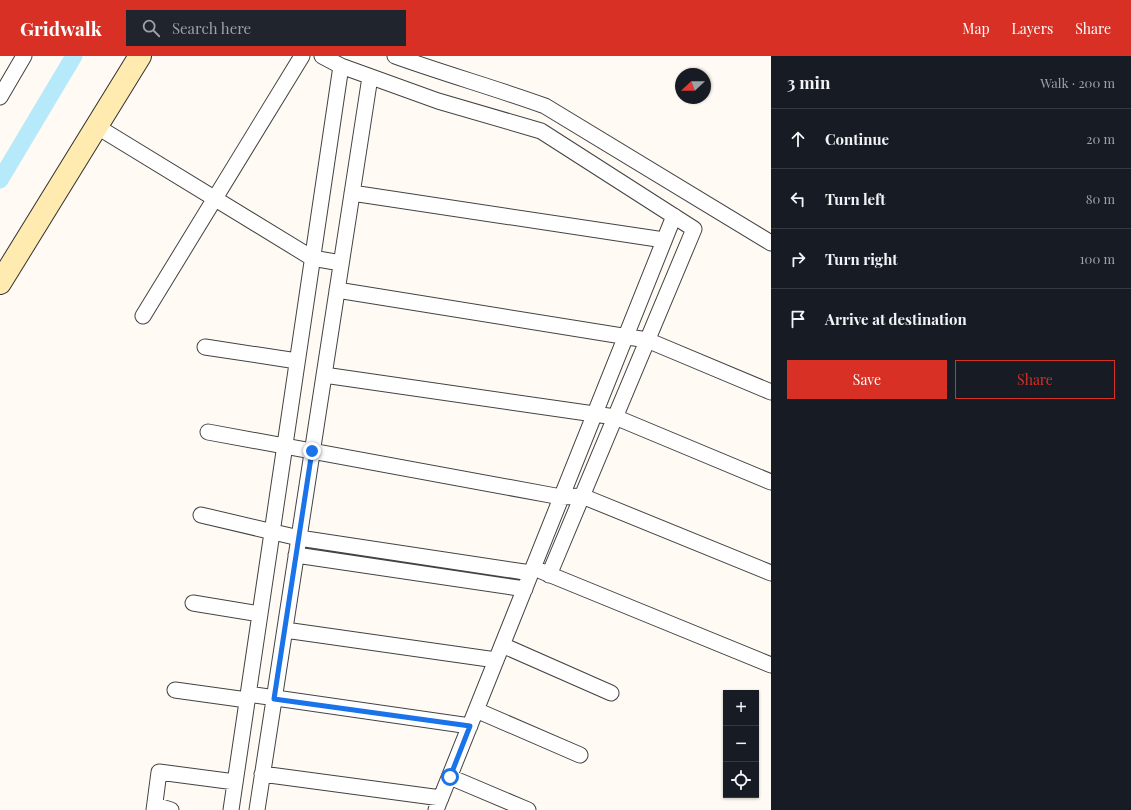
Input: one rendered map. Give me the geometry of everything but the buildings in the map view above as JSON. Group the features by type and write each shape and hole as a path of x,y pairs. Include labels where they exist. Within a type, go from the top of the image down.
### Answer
{"main road":[{"path":"0,283 140,56"}],"street":[{"path":"0,97 24,56"},
{"path":"143,316 302,56"},
{"path":"322,56 340,66 438,101 541,131 694,229 549,574"},
{"path":"395,56 456,78 505,92 545,106 771,243"},
{"path":"231,810 340,66"},
{"path":"257,810 370,77"},
{"path":"96,126 312,258 341,263"},
{"path":"352,193 664,240"},
{"path":"262,774 438,804 674,216"},
{"path":"337,290 648,340 771,392"},
{"path":"204,347 297,361"},
{"path":"324,375 615,417 771,482"},
{"path":"208,432 562,497 582,496 771,573"},
{"path":"201,515 299,538 532,570 549,574 771,665"},
{"path":"296,555 525,589"},
{"path":"193,603 260,614"},
{"path":"284,630 496,660"},
{"path":"502,645 611,693"},
{"path":"175,690 274,699 470,726"},
{"path":"476,710 580,755"},
{"path":"171,810 154,807 159,772 235,782"},
{"path":"450,777 528,810"}],"waterway":[{"path":"0,180 74,56"}],"route":[{"path":"312,451 274,699 470,726 450,777"}]}
